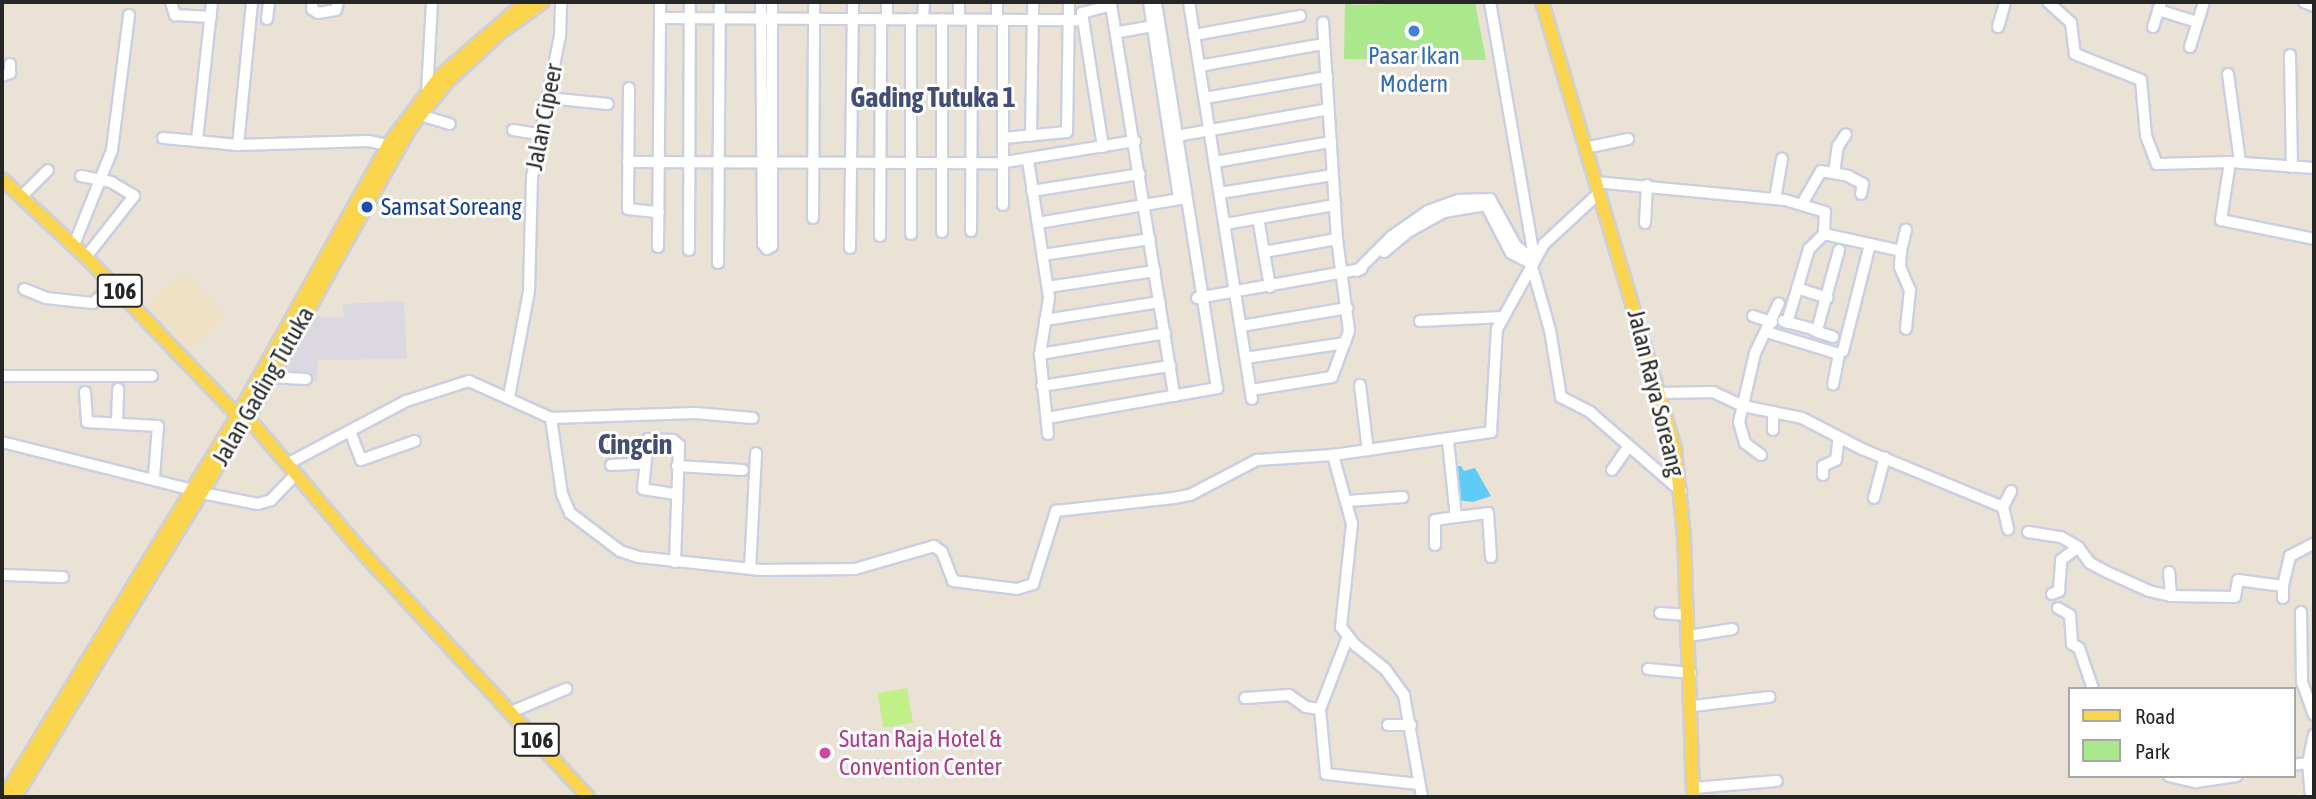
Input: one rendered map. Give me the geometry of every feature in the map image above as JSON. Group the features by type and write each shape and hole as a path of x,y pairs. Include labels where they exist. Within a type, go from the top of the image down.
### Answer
{"main road":[{"name":"Jalan Gading Tutuka","path":"4,797 231,436 239,412 252,401 270,377 388,145 467,51 526,2"},
{"name":"Jalan Gading Tutuka","path":"252,401 344,231 429,97 500,33 543,2"},
{"name":"Jalan Raya Soreang","path":"1542,2 1661,393 1681,491 1693,706 1693,793"},
{"name":"106","path":"2,179 23,195 74,245 239,412 292,478 332,518 484,685 579,797"},
{"path":"252,401 258,434 231,436 239,412 252,401"},
{"name":"106","path":"258,434 289,463 332,518"},
{"name":"Jalan Gading Tutuka","path":"15,797 197,491"},
{"name":"106","path":"484,685 588,797"}],"street":[{"path":"171,2 175,15 211,18"},
{"path":"197,141 212,2"},
{"path":"238,145 253,2"},
{"path":"267,19 269,2"},
{"path":"312,2 312,9 318,13 336,10 338,2"},
{"path":"429,97 432,2"},
{"name":"Jalan Cipeer","path":"509,397 529,291 532,177 560,37 561,2"},
{"path":"658,247 660,2"},
{"path":"689,250 690,2"},
{"path":"718,262 720,2"},
{"path":"761,2 766,19 772,101 772,246 767,249 762,244 761,101 766,19 772,2"},
{"path":"813,218 814,2"},
{"path":"850,248 853,2"},
{"path":"880,236 884,19 887,2"},
{"path":"923,19 924,2"},
{"path":"959,2 959,19"},
{"path":"997,2 1000,20 1003,205"},
{"path":"1031,136 1033,2"},
{"path":"1003,138 1067,132 1069,2"},
{"path":"1047,418 1212,391 1217,387 1199,298 1149,2"},
{"path":"1156,2 1173,137"},
{"path":"1189,2 1252,395 1332,377 1349,331 1337,239 1323,22"},
{"path":"1490,2 1533,260 1550,330 1561,397 1582,407 1681,491"},
{"path":"1998,27 2005,2"},
{"path":"2048,2 2071,23 2075,54 2141,80 2142,111 2153,162 2165,166 2235,162 2314,168"},
{"path":"2190,47 2204,2"},
{"path":"2305,2 2314,6"},
{"path":"1103,147 1082,20 1085,10 1113,4 1174,396"},
{"path":"2153,27 2159,6 2197,22"},
{"path":"74,245 112,150 128,15"},
{"path":"1194,35 1300,16"},
{"path":"660,18 1082,20"},
{"path":"911,19 911,234"},
{"path":"942,19 942,232"},
{"path":"971,231 972,19"},
{"path":"1119,32 1152,26"},
{"path":"1199,66 1324,44"},
{"path":"2290,55 2292,167"},
{"path":"1068,63 1088,61"},
{"path":"2,76 10,73 10,64"},
{"path":"2228,74 2235,162 2221,220 2314,239"},
{"path":"1205,98 1327,77"},
{"path":"629,88 629,210 659,212"},
{"path":"548,98 608,104"},
{"path":"761,101 772,101"},
{"path":"1173,137 1329,109"},
{"path":"420,115 450,124"},
{"path":"513,130 539,134"},
{"path":"1834,173 1838,146 1846,134"},
{"path":"163,138 238,145 314,140 388,145"},
{"path":"1585,148 1628,139"},
{"path":"628,162 1003,163 1135,141"},
{"path":"1215,162 1331,142"},
{"path":"1775,199 1782,159"},
{"path":"1028,160 1048,287 1040,354 1048,434"},
{"path":"23,195 48,170"},
{"path":"1802,204 1821,171 1863,184 1861,194"},
{"path":"1032,191 1140,174"},
{"path":"1220,193 1333,175"},
{"path":"81,176 100,179 134,196 86,257"},
{"path":"551,418 562,494 576,521 621,551 675,562 750,569 855,569 932,546 941,550 949,577 955,582 1027,587 1033,584 1056,511 1182,497 1257,460 1333,455 1448,441 1492,430 1496,332 1533,260 1597,187 1647,186 1775,199 1802,204 1827,214 1824,234 1809,249 1787,323"},
{"path":"1645,223 1647,186"},
{"path":"1038,223 1183,198"},
{"path":"1224,224 1335,205"},
{"path":"1199,298 1357,271 1442,209 1487,206 1511,253 1533,260"},
{"path":"1258,218 1270,287"},
{"path":"1906,230 1900,267 1910,290 1906,329"},
{"path":"1824,234 1901,251"},
{"path":"1043,255 1150,239"},
{"path":"1264,252 1337,239"},
{"path":"1843,351 1870,244"},
{"path":"1815,331 1827,298 1839,250"},
{"path":"1048,287 1155,271"},
{"path":"24,289 46,298 93,303 113,285"},
{"path":"1797,288 1827,298"},
{"path":"1045,320 1160,302"},
{"path":"1761,455 1741,435 1742,406 1755,354 1768,332 1779,303"},
{"path":"1241,327 1347,308"},
{"path":"1753,316 1833,337"},
{"path":"1420,321 1503,317"},
{"path":"1768,332 1839,354 1833,384"},
{"path":"1040,354 1165,333"},
{"path":"1246,358 1345,343"},
{"path":"1042,386 1170,366"},
{"path":"2,376 152,376"},
{"path":"270,377 306,379"},
{"path":"289,463 406,401 458,382 475,383 551,418 695,413 753,418"},
{"path":"1360,385 1368,451"},
{"path":"117,422 118,389"},
{"path":"85,392 87,421 158,426 155,477"},
{"path":"1661,393 1713,392 1742,406 1802,418 1839,438 2003,507"},
{"path":"1773,413 1773,430"},
{"path":"350,431 361,460 415,441"},
{"path":"1824,475 1824,466 1836,460 1839,438"},
{"path":"675,562 678,442 665,439 647,440 645,490 676,494"},
{"path":"1448,441 1456,517"},
{"path":"2,442 258,504 271,500 292,478"},
{"path":"1612,470 1628,447"},
{"path":"750,569 755,453"},
{"path":"1333,455 1349,501 1353,534 1341,623 1348,636 1391,678 1404,695 1422,797"},
{"path":"1874,498 1885,457"},
{"path":"611,465 644,463"},
{"path":"677,466 743,470"},
{"path":"2008,529 2003,507 2011,491"},
{"path":"1349,501 1403,497"},
{"path":"1435,545 1435,520 1488,513 1491,557"},
{"path":"2028,533 2061,537 2078,547 2090,563 2149,591 2171,596 2235,597 2238,580 2283,586"},
{"path":"2283,598 2290,556 2314,543"},
{"path":"2052,594 2059,590 2061,560 2078,547"},
{"path":"2169,572 2171,596"},
{"path":"2,575 63,577"},
{"path":"2058,608 2070,615 2071,644 2079,648 2092,687"},
{"path":"2301,612 2302,682 2314,715"},
{"path":"1660,613 1688,615"},
{"path":"1689,636 1732,629"},
{"path":"1348,636 1320,709 1326,774 1418,784"},
{"path":"1648,669 1691,673"},
{"path":"511,712 566,689"},
{"path":"1245,698 1289,695 1306,707 1320,709"},
{"path":"1693,706 1769,697"},
{"path":"1388,724 1411,724"},
{"path":"2312,797 2308,763 2314,734"},
{"path":"2295,765 2308,763"},
{"path":"2178,778 2196,782 2223,778"},
{"path":"1693,793 1777,781"}],"shaded area":[{"path":"183,271 226,316 192,349 148,304"},
{"path":"404,301 407,359 318,360 317,381 272,385 311,316 344,318 343,304"}],"green space":[{"name":"Pasar Ikan Modern","path":"1345,2 1354,5 1475,2 1486,60 1344,59"},
{"path":"907,688 913,722 884,728 877,693"}],"water":[{"path":"1461,466 1464,471 1475,468 1491,496 1473,502 1456,500 1452,467"}],"place":[{"name":"Pasar Ikan Modern","path":"1414,31"},
{"name":"Samsat Soreang","path":"367,207"},
{"name":"Sutan Raja Hotel & Convention Center","path":"825,753"}],"district":[{"name":"Gading Tutuka 1","path":"933,97"},
{"name":"Cingcin","path":"635,444"}]}
